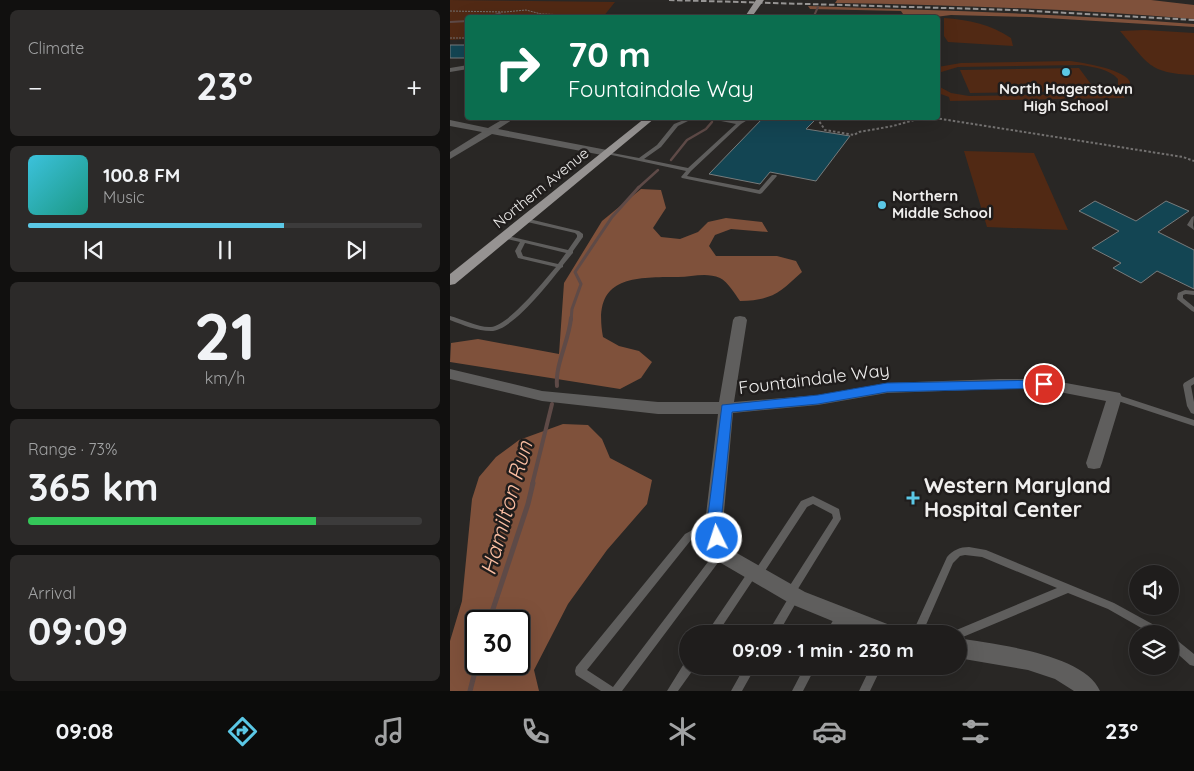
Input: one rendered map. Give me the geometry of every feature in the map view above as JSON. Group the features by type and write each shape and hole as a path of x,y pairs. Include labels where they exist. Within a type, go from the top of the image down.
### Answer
{"main road":[{"path":"749,15 760,0"},
{"name":"Northern Avenue","path":"450,281 648,120"}],"street":[{"path":"450,70 465,68"},
{"path":"450,156 507,120"},
{"path":"450,123 607,153"},
{"path":"740,320 726,408 714,523 720,554 793,595 866,625"},
{"name":"Fountaindale Way","path":"450,374 542,396 658,408 726,408 818,400 887,388 989,384 1044,384 1115,397"},
{"path":"1094,463 1115,397"},
{"path":"967,650 1040,664 1076,678 1090,691"}],"lane":[{"path":"640,160 658,146 676,124 687,120"},
{"path":"723,120 739,123"},
{"path":"744,120 689,170 684,177 760,192 774,176"},
{"path":"607,153 689,170"},
{"path":"1194,218 1190,225 1194,228"},
{"path":"450,318 488,329 496,329 504,325 561,266 580,237 580,234 525,220"},
{"path":"504,237 571,252"},
{"path":"522,242 518,251 520,256 561,266"},
{"path":"1194,293 1185,292 1180,294 1180,299 1194,310"},
{"path":"1194,380 1187,385 1191,406 1194,411"},
{"path":"1115,397 1194,424"},
{"path":"717,625 804,504 813,500 836,512 837,519 777,625"},
{"path":"610,691 580,671 688,537 714,523"},
{"path":"921,625 950,560 954,555 964,550 983,552 1111,606 1146,625"},
{"path":"616,691 720,554"},
{"path":"967,630 1068,588"},
{"path":"835,625 841,615"},
{"path":"1179,648 1194,661"},
{"path":"672,691 683,675"},
{"path":"736,691 746,675"},
{"path":"797,691 807,675"},
{"path":"864,691 872,675"}],"path":[{"path":"450,11 505,12 526,10 537,14 567,15"},
{"path":"450,38 465,38"},
{"path":"940,119 1183,157 1194,161"},
{"path":"818,120 825,130 854,135 859,132 898,125 914,120"}],"shaded area":[{"path":"450,0 615,2 605,15 465,15 465,39 450,40"},
{"path":"837,0 1151,0 1194,5 1194,19 1014,8 835,3"},
{"path":"808,6 953,11 1194,24 1194,27 1030,17 940,16 904,15 901,11 810,9"},
{"path":"944,18 962,20 995,29 1011,38 1013,46 948,42 944,36"},
{"path":"1145,30 1194,33 1194,75 1167,72 1151,65 1120,31"},
{"path":"1070,61 1112,70 1123,75 1129,81 1130,87 1122,94 1125,98 950,101 949,97 940,94 940,87 951,93 969,96 1094,94 1113,91 1118,87 1118,79 1110,73 1081,65 958,67 940,72 940,67 961,63"},
{"path":"1079,68 1096,91 970,93 960,70"},
{"path":"964,151 1034,153 1068,230 987,227"},
{"path":"641,189 661,190 666,208 653,228 661,237 680,239 698,232 708,222 726,218 762,222 768,232 731,229 715,235 709,246 716,256 777,256 796,261 802,272 775,294 760,299 740,301 723,280 710,275 645,278 619,284 603,302 601,317 603,337 619,346 639,351 652,362 641,378 620,389 450,362 451,343 478,339 559,354 564,283 602,221"},
{"path":"563,424 588,425 602,439 610,458 652,480 647,504 607,550 568,604 534,670 539,691 450,691 450,641 462,601 472,499 479,477 496,457 519,440"}],"building":[{"path":"450,45 465,45 465,58 450,58"},
{"path":"761,120 815,120 806,129 850,136 816,181 770,172 760,184 709,174"},
{"path":"1095,201 1136,221 1166,201 1189,211 1158,232 1194,250 1194,289 1157,271 1141,283 1113,268 1121,263 1092,248 1119,231 1079,211"}],"waterway":[{"name":"Hamilton Run","path":"814,15 818,7"},
{"path":"495,15 500,13"},
{"path":"450,22 465,21"},
{"name":"Hamilton Run","path":"671,160 687,140 706,129 712,122"},
{"name":"Hamilton Run","path":"639,188 658,170"},
{"name":"Hamilton Run","path":"571,320 572,309 581,284 575,272 612,217 639,188"},
{"name":"Hamilton Run","path":"557,386 558,369 571,318"},
{"name":"Hamilton Run","path":"532,485 552,404"},
{"name":"Hamilton Run","path":"493,610 528,504 533,483"},
{"name":"Hamilton Run","path":"470,691 474,675"}],"railway":[{"path":"669,0 1014,10 1194,20"}],"place":[{"name":"North Hagerstown High School","path":"1066,72"},
{"name":"Northern Middle School","path":"882,205"},
{"name":"Western Maryland Hospital Center","path":"913,498"}],"route":[{"path":"717,538 714,523 726,408 818,400 887,388 1044,384"}]}
